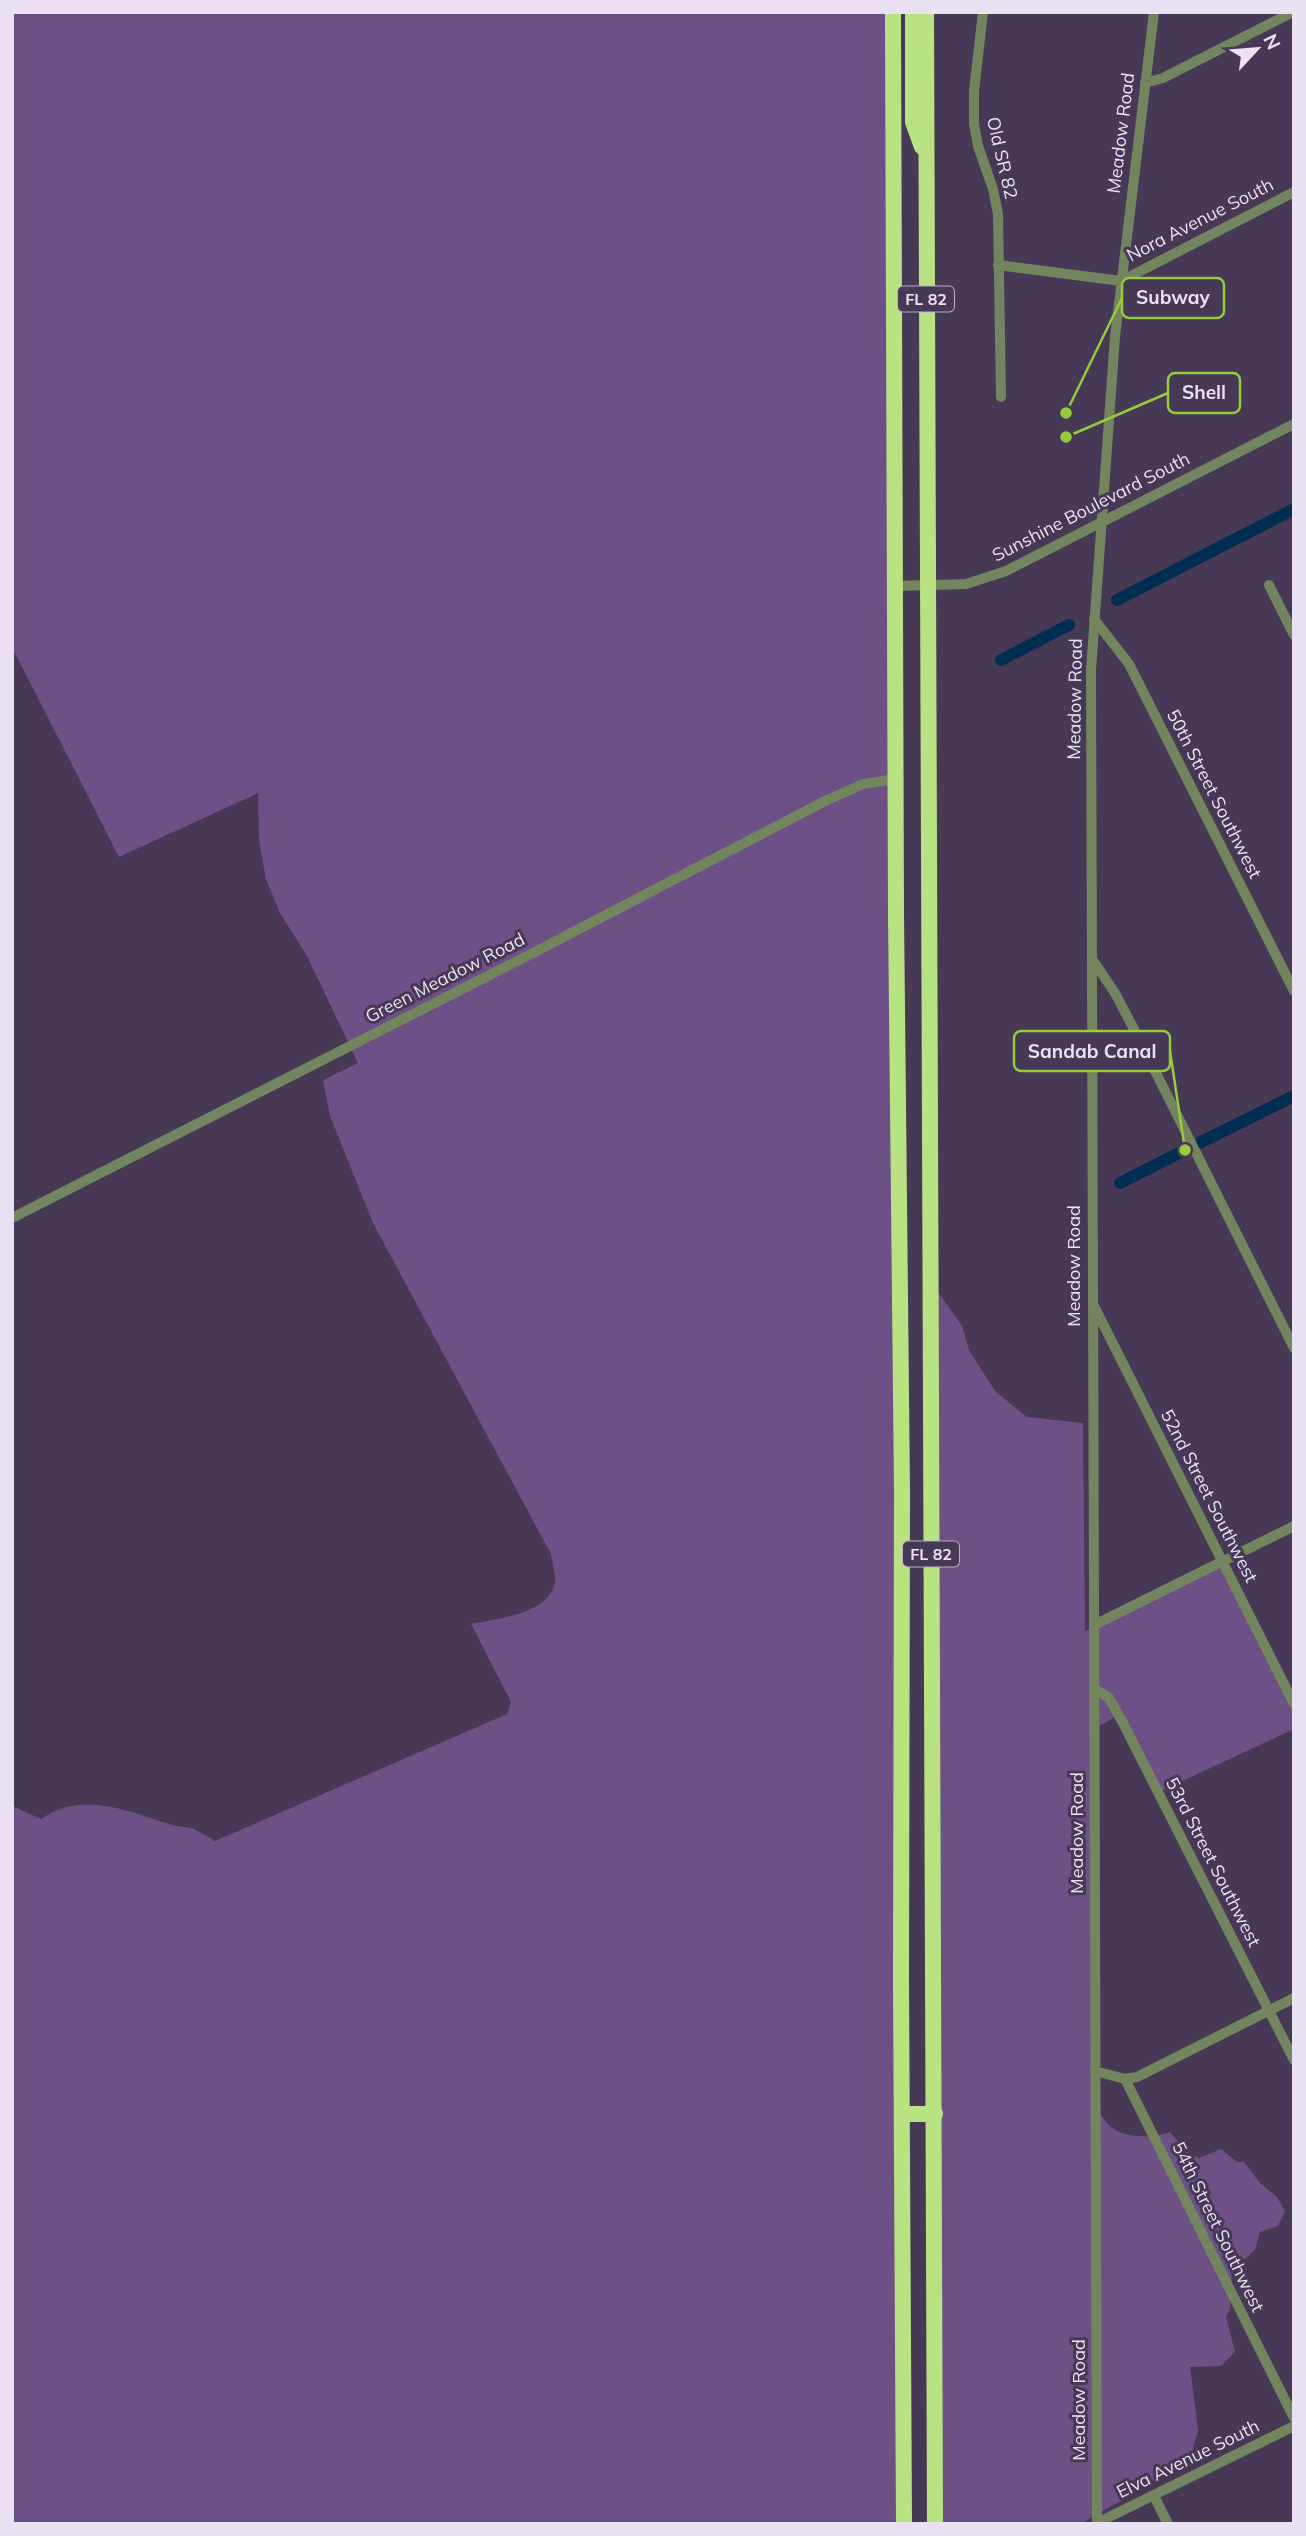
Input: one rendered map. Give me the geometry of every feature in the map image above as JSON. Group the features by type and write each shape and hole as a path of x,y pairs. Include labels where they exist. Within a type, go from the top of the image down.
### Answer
{"highway":[{"name":"FL 82","path":"893,12 895,779 902,1476 904,2524"},
{"path":"913,12 913,122 926,156"},
{"name":"FL 82","path":"926,12 935,2524"},
{"path":"902,2114 935,2114"}],"street":[{"name":"Old SR 82","path":"984,12 974,91 974,124 998,214 1000,397"},
{"name":"Meadow Road","path":"1097,2524 1091,670 1121,281 1154,12"},
{"path":"1145,83 1163,78 1293,12"},
{"name":"Nora Avenue South","path":"998,265 1121,281 1294,192"},
{"name":"Sunshine Boulevard South","path":"895,586 966,584 992,576 1294,424"},
{"path":"1269,585 1294,635"},
{"name":"50th Street Southwest","path":"1094,619 1129,664 1294,990"},
{"name":"Green Meadow Road","path":"12,1218 825,801 863,784 895,779"},
{"path":"1092,959 1138,1035 1294,1348"},
{"name":"52nd Street Southwest","path":"1092,1303 1294,1704"},
{"path":"1094,1625 1294,1526"},
{"name":"53rd Street Southwest","path":"1094,1688 1109,1698 1294,2060"},
{"path":"1095,2071 1125,2080 1138,2077 1294,1998"},
{"name":"54th Street Southwest","path":"1125,2080 1294,2418"},
{"name":"Elva Avenue South","path":"1097,2524 1294,2426"},
{"path":"1154,2496 1168,2524"}],"shaded area":[{"path":"12,12 886,12 896,1490 898,2524 12,2524 12,1806 41,1819 57,1810 73,1806 105,1806 193,1829 215,1841 507,1714 511,1702 471,1624 507,1617 533,1608 551,1593 555,1579 551,1554 373,1223 330,1116 323,1080 358,1063 307,956 280,913 266,879 259,841 258,793 119,857 12,647"},
{"path":"936,1289 962,1326 969,1350 995,1391 1027,1417 1083,1423 1085,1631 1224,1565 1294,1704 1294,1729 1159,1792 1118,1715 1091,1731 1096,2107 1108,2124 1123,2133 1148,2136 1170,2132 1187,2152 1199,2158 1221,2149 1237,2162 1244,2162 1260,2183 1277,2197 1285,2211 1278,2226 1260,2232 1255,2250 1232,2271 1230,2309 1226,2317 1235,2352 1221,2366 1190,2367 1198,2431 1190,2457 1147,2486 1080,2524 941,2524"}],"waterway":[{"path":"1117,600 1294,509"},
{"path":"1001,660 1069,625"},
{"path":"1201,1142 1294,1096"},
{"path":"1120,1183 1185,1150"}],"place":[{"name":"Subway","path":"1066,413"},
{"name":"Shell","path":"1066,437"},
{"name":"Sandab Canal","path":"1185,1150"}]}
